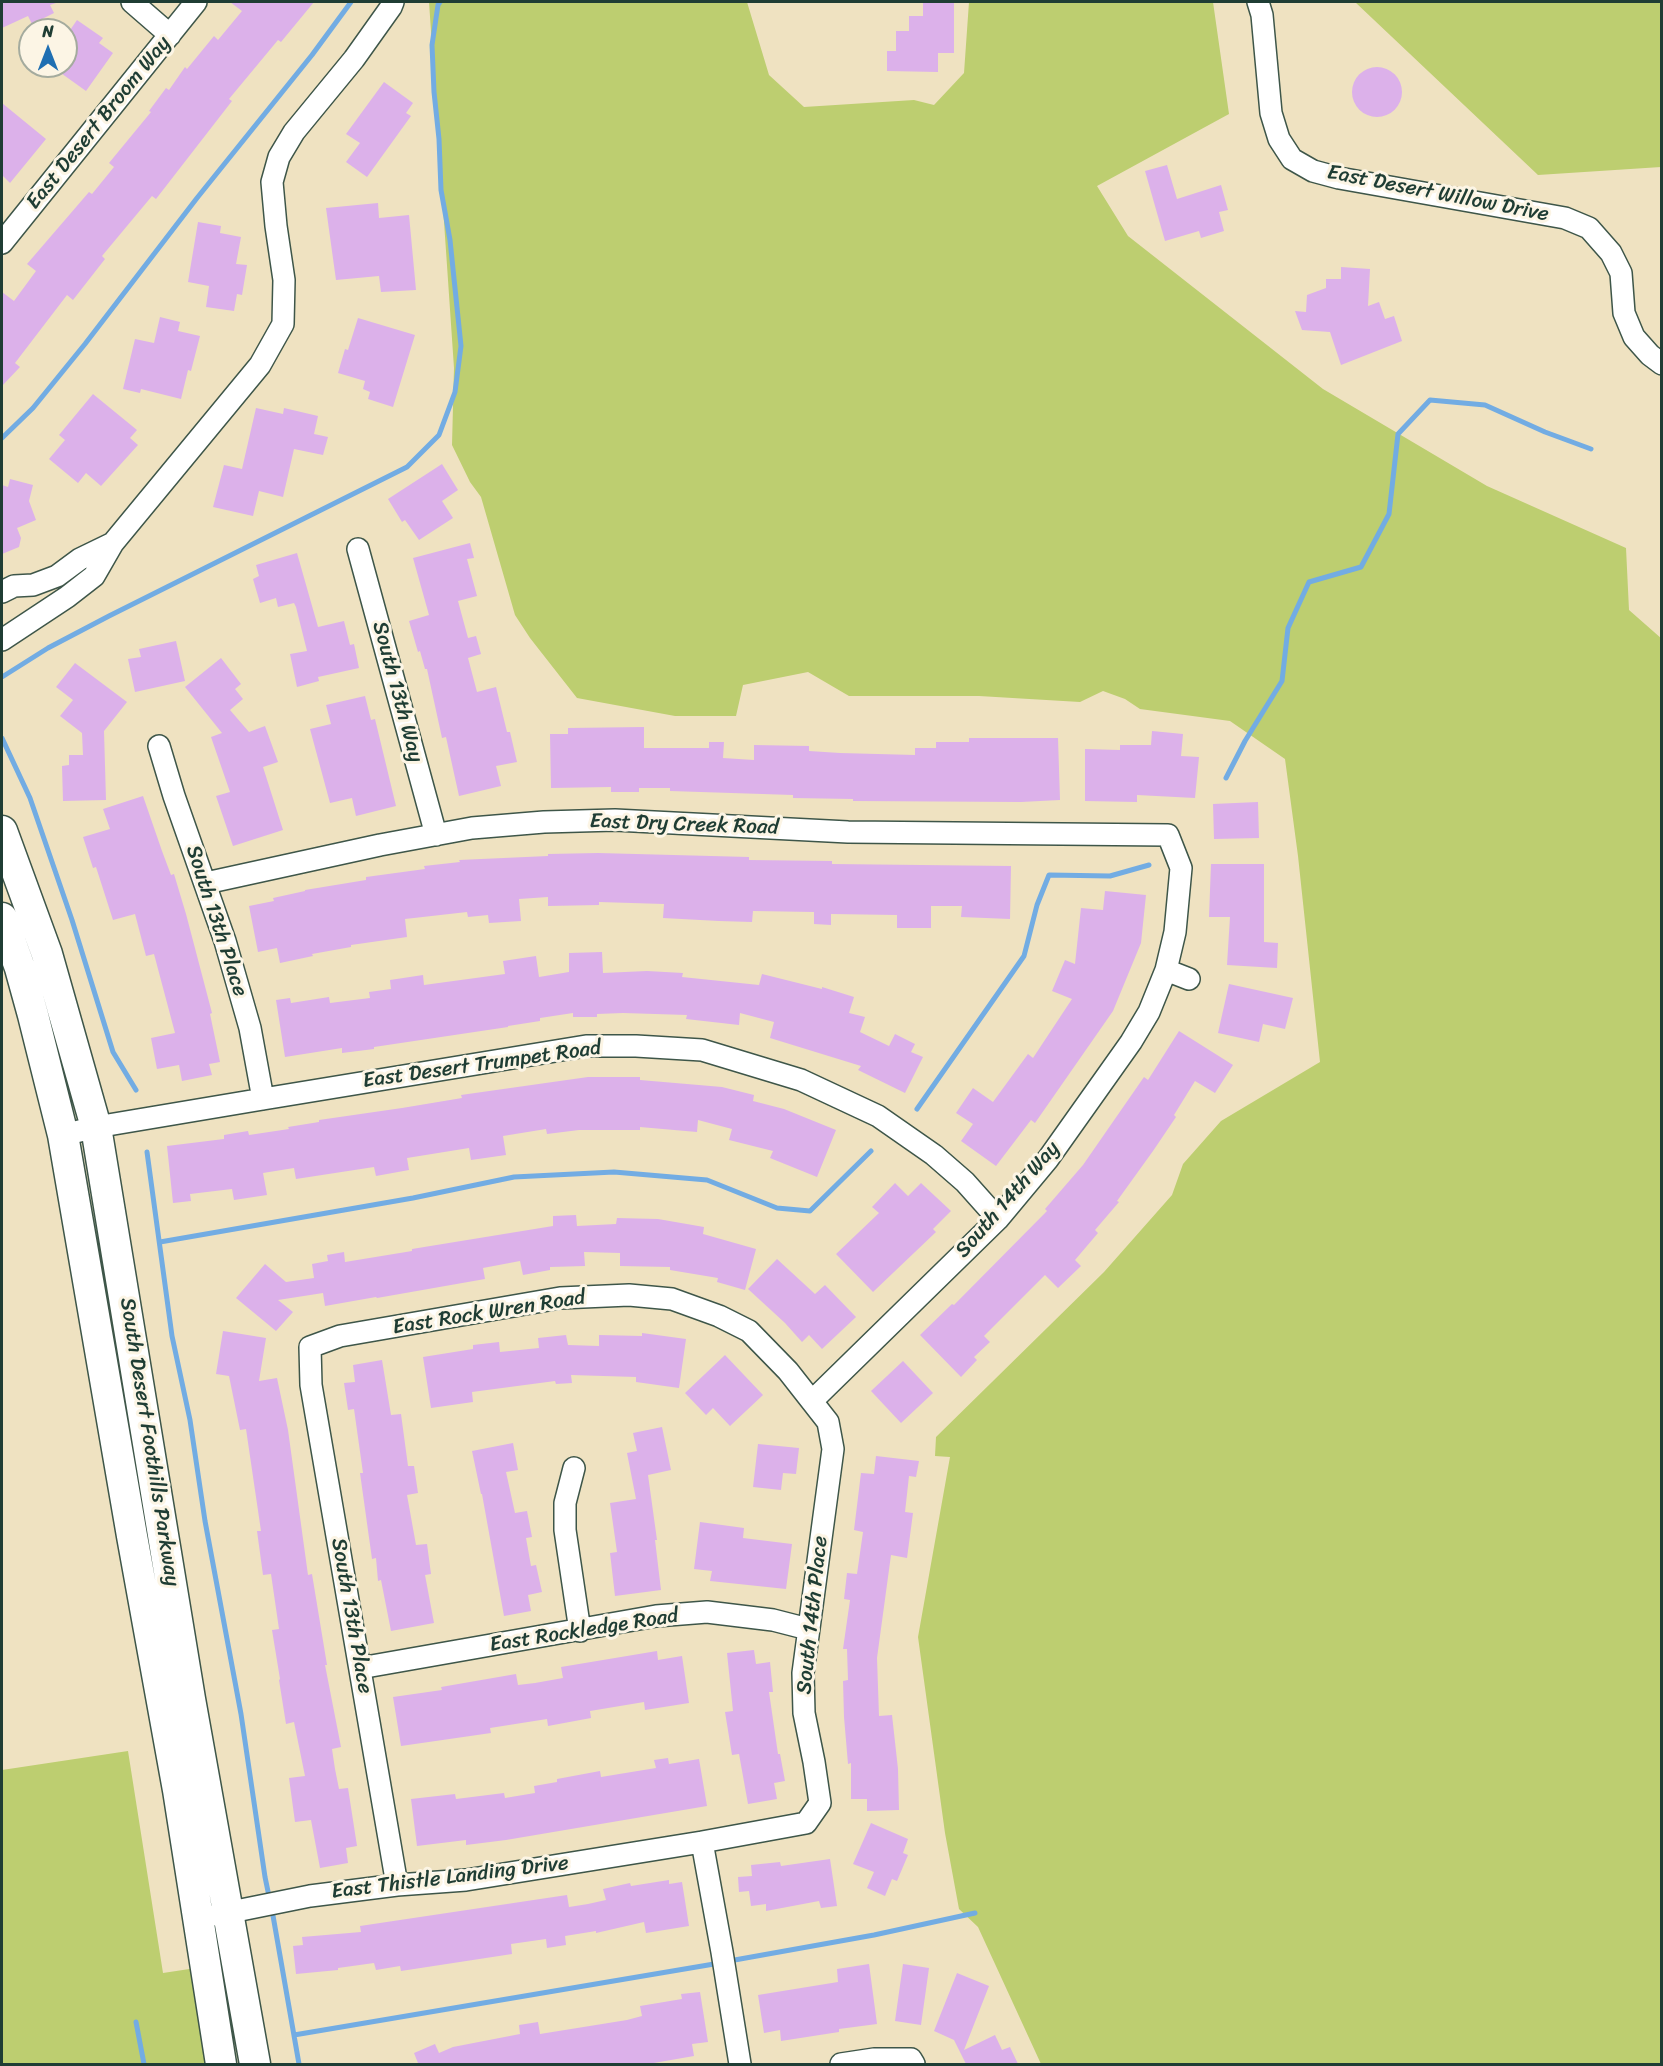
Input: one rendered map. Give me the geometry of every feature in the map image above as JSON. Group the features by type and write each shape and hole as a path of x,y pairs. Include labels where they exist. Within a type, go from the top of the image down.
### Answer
{"street":[{"path":"132,2 170,35"},
{"name":"East Desert Broom Way","path":"4,234 195,2"},
{"name":"East Desert Willow Drive","path":"1258,2 1262,15 1271,113 1279,139 1292,159 1313,171 1339,178 1565,218 1589,228 1611,253 1621,273 1624,313 1634,337 1650,355 1662,364"},
{"path":"2,640 68,597 94,576 113,543 292,326 276,226 272,182 279,157 294,132 354,59 394,3"},
{"path":"2,592 14,586 33,585 57,576 80,559 113,543"},
{"name":"South 13th Way","path":"358,549 436,835"},
{"name":"South 13th Place","path":"159,746 174,796 225,941 250,1028 262,1099"},
{"name":"East Dry Creek Road","path":"206,883 472,828 544,822 615,820 848,832 1168,835"},
{"name":"South Desert Foothills Parkway","path":"2,831 47,954 96,1127 190,1699 255,2064"},
{"name":"South 14th Way","path":"812,1401 998,1219 1048,1159 1131,1042 1149,1012 1166,970 1174,932 1181,868 1168,835"},
{"name":"South Desert Foothills Parkway","path":"2,918 20,968 63,1135 178,1790 221,2064"},
{"path":"1166,970 1189,979"},
{"name":"East Desert Trumpet Road","path":"63,1135 96,1127 586,1046 702,1050 801,1080 878,1116 934,1155 965,1182 998,1219"},
{"name":"East Rock Wren Road","path":"310,1347 340,1336 560,1298 629,1295 672,1299 719,1316 749,1331 788,1371 812,1401"},
{"name":"South 13th Place","path":"310,1347 311,1385 397,1885"},
{"name":"South 14th Place","path":"702,1842 806,1823 820,1803 804,1713 803,1673 833,1449 828,1422 812,1401"},
{"path":"574,1468 566,1503 565,1530 580,1631"},
{"path":"132,1536 164,1531"},
{"name":"East Rockledge Road","path":"360,1668 656,1616 707,1612 773,1620 808,1629"},
{"path":"702,1842 740,2064"},
{"name":"East Thistle Landing Drive","path":"198,1918 310,1896 397,1885 466,1880 702,1842"},
{"path":"841,2064 874,2059 913,2062"}],"green space":[{"path":"429,2 747,2 769,75 804,107 914,100 934,105 964,73 969,2 1213,2 1229,114 1097,186 1128,236 1323,389 1487,486 1626,548 1629,610 1662,639 1661,2064 1041,2064 978,1927 959,1909 945,1833 918,1637 950,1457 935,1456 936,1437 1104,1272 1172,1195 1183,1164 1221,1121 1320,1062 1285,759 1230,721 1140,709 1125,699 1103,691 1080,702 979,696 849,696 808,672 743,685 736,716 675,716 577,698 515,615 481,497 470,482 452,445 454,368"},
{"path":"1355,2 1661,2 1661,167 1538,175"},
{"path":"128,1751 163,1973 196,1968 212,2064 2,2064 2,1770"}],"building":[{"path":"2,2 59,2 50,5 54,13 44,18 29,18 28,16 18,18 18,21 2,28"},
{"path":"230,2 314,2 281,42 278,40 229,99 232,101 156,199 152,196 102,256 105,259 73,300 67,295 15,363 20,367 2,386 2,292 14,301 36,271 27,264 89,192 92,194 114,167 109,163 151,112 149,111 166,88 169,90 185,67 187,69 214,36 218,40 242,11"},
{"path":"923,2 954,2 954,53 938,53 938,72 887,71 887,51 896,51 896,31 909,31 909,16 923,16"},
{"path":"78,21 103,38 99,43 113,53 86,91 68,78 78,78"},
{"path":"1382,67 1395,74 1401,82 1401,102 1395,110 1387,116 1372,117 1359,110 1353,102 1352,87 1359,74 1367,68"},
{"path":"384,82 413,103 406,113 411,116 367,177 346,162 360,143 346,134"},
{"path":"2,103 46,139 10,183 2,175"},
{"path":"1167,165 1177,199 1221,185 1228,210 1219,212 1224,231 1201,238 1199,231 1165,241 1145,171"},
{"path":"378,203 379,218 409,215 416,290 381,292 379,276 336,280 326,208"},
{"path":"198,222 221,226 220,233 241,237 236,264 247,265 242,295 237,294 234,311 206,307 209,286 188,282"},
{"path":"1341,267 1370,269 1368,306 1379,302 1385,319 1394,316 1402,341 1341,365 1330,332 1302,330 1295,311 1306,312 1307,295 1326,288 1326,279 1341,279"},
{"path":"160,317 180,322 178,331 200,336 181,399 141,389 140,393 123,389 135,339 154,343"},
{"path":"358,318 415,335 393,407 368,399 370,392 363,389 365,381 338,373"},
{"path":"93,394 137,430 130,438 138,445 101,486 86,473 78,483 49,459 65,440 59,435"},
{"path":"256,408 283,414 284,408 318,416 314,434 328,437 323,455 294,449 283,497 259,491 253,516 213,507 224,465 242,469"},
{"path":"442,464 458,490 442,501 453,518 419,540 405,520 402,522 388,499"},
{"path":"10,479 33,485 29,501 36,520 17,528 21,538 19,547 2,554 2,485 8,487"},
{"path":"470,543 474,558 467,559 477,596 458,601 468,638 476,636 481,654 468,658 477,692 496,687 517,762 496,766 501,786 459,796 446,737 442,738 427,669 425,669 420,651 418,652 409,621 429,615 413,558"},
{"path":"297,553 318,627 344,621 350,645 354,644 359,668 318,677 319,681 297,687 290,654 307,651 296,607 294,603 278,607 276,598 260,603 253,579 259,576 256,565"},
{"path":"176,641 185,681 135,692 128,659 141,657 139,649"},
{"path":"221,658 241,684 235,689 243,699 230,710 249,732 265,726 278,762 263,767 283,830 233,846 216,796 230,792 211,737 222,733 185,687"},
{"path":"75,663 127,702 104,731 106,800 63,801 62,766 69,765 69,755 83,755 82,733 60,716 73,700 56,687"},
{"path":"365,696 371,720 375,719 396,806 356,816 352,798 330,803 310,729 331,724 326,705"},
{"path":"644,727 644,748 709,748 709,742 724,742 723,758 754,760 754,745 809,746 809,751 840,753 915,755 915,748 936,748 936,742 969,742 969,738 1058,738 1060,800 1021,802 853,801 853,799 793,798 793,795 670,791 670,788 639,788 639,792 611,792 611,787 551,788 550,734 568,734 568,728"},
{"path":"1152,731 1183,734 1181,756 1199,757 1195,798 1137,795 1137,802 1085,801 1085,749 1120,750 1120,745 1151,745"},
{"path":"143,796 171,875 174,874 186,914 212,1013 210,1014 220,1062 209,1064 212,1075 182,1081 179,1065 157,1069 151,1038 175,1033 154,954 146,956 135,914 113,920 96,867 93,868 83,837 110,829 103,809"},
{"path":"1258,802 1259,838 1214,839 1213,804"},
{"path":"598,853 749,857 749,860 832,861 832,864 1011,866 1010,919 961,917 962,906 931,906 931,928 897,928 897,915 831,914 831,925 814,924 814,912 753,911 752,922 719,921 663,918 664,904 599,902 599,905 548,906 548,897 519,899 521,921 489,923 488,915 468,917 467,912 405,919 407,937 351,945 351,947 280,963 277,948 258,952 249,906 274,901 273,898 366,880 366,877 460,862 459,860"},
{"path":"1211,864 1264,864 1264,942 1278,943 1277,968 1227,965 1230,917 1209,917"},
{"path":"1105,891 1146,895 1141,943 1113,1011 1035,1123 1031,1120 996,1166 961,1141 973,1124 956,1113 973,1088 993,1102 1028,1054 1033,1058 1072,999 1052,991 1065,960 1075,964 1081,908 1103,910"},
{"path":"602,952 603,973 647,971 683,973 682,977 759,985 762,974 822,989 822,987 854,997 849,1013 865,1017 860,1032 889,1046 895,1034 915,1044 911,1052 923,1057 905,1093 858,1070 861,1066 770,1038 774,1022 740,1013 739,1025 686,1019 687,1015 623,1013 597,1014 597,1017 573,1017 573,1013 540,1018 540,1021 508,1027 374,1047 374,1049 342,1053 342,1048 285,1057 276,1000 290,998 291,1003 329,997 330,1003 370,998 369,992 391,989 390,980 423,975 424,985 505,974 503,961 536,956 539,977 569,972 569,953"},
{"path":"1229,984 1293,998 1285,1029 1263,1024 1259,1042 1218,1033"},
{"path":"1179,1031 1233,1065 1215,1093 1195,1081 1174,1115 1176,1117 1117,1201 1119,1202 1095,1230 1098,1233 1075,1260 1081,1266 1058,1288 1045,1275 984,1336 990,1342 974,1357 977,1360 961,1377 920,1335 952,1304 954,1305 1047,1211 1045,1209 1083,1165 1144,1077 1148,1080"},
{"path":"588,1077 640,1077 640,1080 722,1087 754,1095 753,1101 784,1109 836,1130 817,1177 770,1158 773,1151 729,1140 732,1129 698,1120 697,1132 640,1127 640,1130 579,1130 547,1134 546,1129 503,1136 506,1155 471,1160 469,1148 407,1158 409,1170 376,1176 374,1167 296,1179 294,1168 263,1173 267,1195 234,1200 232,1189 190,1194 191,1201 173,1203 167,1146 224,1139 224,1135 248,1131 249,1135 289,1129 288,1127 319,1122 319,1120 462,1098 461,1095"},
{"path":"895,1183 908,1196 921,1183 951,1211 933,1229 936,1232 873,1292 836,1254 879,1213 872,1207"},
{"path":"576,1215 577,1226 616,1224 617,1218 658,1219 704,1227 703,1234 756,1249 745,1290 717,1282 718,1278 670,1270 670,1267 620,1266 620,1253 584,1252 585,1266 550,1267 550,1270 523,1275 520,1261 483,1268 485,1279 377,1298 325,1306 323,1293 278,1300 293,1312 276,1331 236,1298 265,1264 286,1282 314,1278 312,1264 328,1261 327,1255 344,1252 345,1262 553,1226 553,1216"},
{"path":"777,1259 815,1294 825,1285 856,1317 822,1349 809,1335 802,1342 748,1289"},
{"path":"223,1331 266,1338 259,1381 277,1378 288,1430 308,1575 312,1574 327,1665 325,1665 341,1747 332,1749 335,1769 339,1789 348,1788 357,1846 346,1848 348,1863 320,1868 311,1820 295,1822 289,1778 305,1776 294,1722 286,1724 272,1630 279,1629 271,1574 263,1575 257,1531 261,1531 246,1429 240,1430 229,1376 216,1374"},
{"path":"642,1333 686,1339 679,1388 636,1382 636,1377 571,1375 572,1383 556,1384 555,1381 472,1392 473,1402 431,1408 423,1357 473,1349 473,1345 499,1342 500,1352 539,1348 538,1338 566,1335 568,1345 599,1346 599,1335 642,1336"},
{"path":"725,1355 763,1395 730,1426 713,1408 706,1415 685,1393"},
{"path":"382,1360 391,1415 401,1414 408,1466 414,1466 418,1493 407,1495 416,1545 427,1544 431,1574 425,1575 434,1623 391,1631 381,1580 378,1581 376,1558 372,1559 354,1409 348,1410 344,1383 355,1382 353,1365"},
{"path":"903,1361 933,1393 901,1423 871,1391"},
{"path":"662,1427 671,1470 648,1475 661,1590 615,1596 610,1553 617,1552 610,1503 636,1499 627,1453 637,1451 633,1433"},
{"path":"513,1443 518,1470 506,1472 515,1513 527,1511 532,1537 526,1538 531,1566 536,1565 542,1592 528,1595 531,1611 504,1616 472,1451"},
{"path":"758,1444 799,1448 796,1474 783,1473 781,1490 753,1487"},
{"path":"876,1456 919,1461 916,1477 909,1476 905,1512 913,1513 907,1558 891,1555 877,1658 879,1716 892,1715 898,1769 899,1810 867,1811 867,1799 851,1799 851,1763 848,1764 843,1681 848,1680 847,1649 843,1649 850,1600 844,1599 847,1573 857,1574 863,1532 854,1530 861,1473 874,1474"},
{"path":"700,1522 744,1528 743,1538 792,1544 786,1589 710,1581 712,1571 694,1569"},
{"path":"754,1650 756,1664 770,1662 773,1692 769,1692 778,1754 780,1754 785,1781 774,1783 777,1799 748,1804 739,1754 732,1755 725,1712 733,1711 727,1653"},
{"path":"657,1651 658,1660 682,1656 689,1703 645,1710 644,1702 590,1711 591,1718 548,1726 547,1719 490,1728 491,1733 401,1746 393,1697 442,1690 441,1687 516,1674 518,1685 535,1683 563,1678 561,1667"},
{"path":"668,1758 669,1764 699,1759 707,1806 506,1840 466,1845 466,1840 417,1846 411,1799 455,1794 456,1799 504,1793 505,1798 535,1793 534,1786 557,1782 557,1779 600,1771 601,1777 656,1768 654,1760"},
{"path":"871,1823 908,1839 903,1853 908,1855 897,1881 892,1879 885,1896 867,1888 874,1872 853,1864"},
{"path":"830,1859 837,1906 821,1908 819,1901 766,1911 766,1904 751,1906 749,1891 739,1892 738,1877 752,1876 751,1865 780,1862 781,1866"},
{"path":"669,1880 669,1884 682,1882 689,1926 646,1933 644,1922 596,1933 596,1931 565,1936 566,1945 547,1948 546,1939 511,1944 512,1954 401,1971 400,1966 376,1970 374,1963 338,1968 338,1970 296,1974 293,1946 303,1945 302,1937 361,1932 360,1926 567,1895 569,1907 606,1900 603,1889 630,1883 631,1886"},
{"path":"869,1964 877,2024 781,2041 780,2030 764,2033 758,1995 838,1982 837,1969"},
{"path":"903,1964 929,1968 921,2025 895,2021"},
{"path":"957,1973 989,1986 964,2050 995,2035 1002,2050 1010,2047 1018,2064 966,2064 954,2040 934,2031"},
{"path":"700,1992 708,2042 692,2044 694,2056 648,2064 414,2064 418,2063 414,2053 435,2044 439,2053 453,2047 520,2034 519,2025 538,2022 540,2034 627,2020 642,2016 640,2006 682,1999 681,1994"}],"waterway":[{"path":"2,438 33,408 85,344 351,2"},
{"path":"2,677 48,648 109,616 407,467 439,435 455,392 461,346 450,240 441,190 434,92 432,45 440,2"},
{"path":"1226,778 1245,741 1282,681 1288,628 1309,582 1361,567 1389,514 1398,434 1430,400 1485,405 1545,432 1591,449"},
{"path":"2,738 30,798 72,920 113,1052 136,1090"},
{"path":"917,1109 1024,956 1037,905 1049,875 1110,876 1149,865"},
{"path":"160,1242 413,1198 514,1177 614,1172 707,1180 777,1208 810,1211 871,1151"},
{"path":"147,1152 172,1336 190,1420 205,1521 241,1714 270,1901"},
{"path":"272,1910 299,2064"},
{"path":"729,1961 874,1935 975,1913"},
{"path":"294,2035 720,1963"},
{"path":"136,2022 144,2064"}]}
